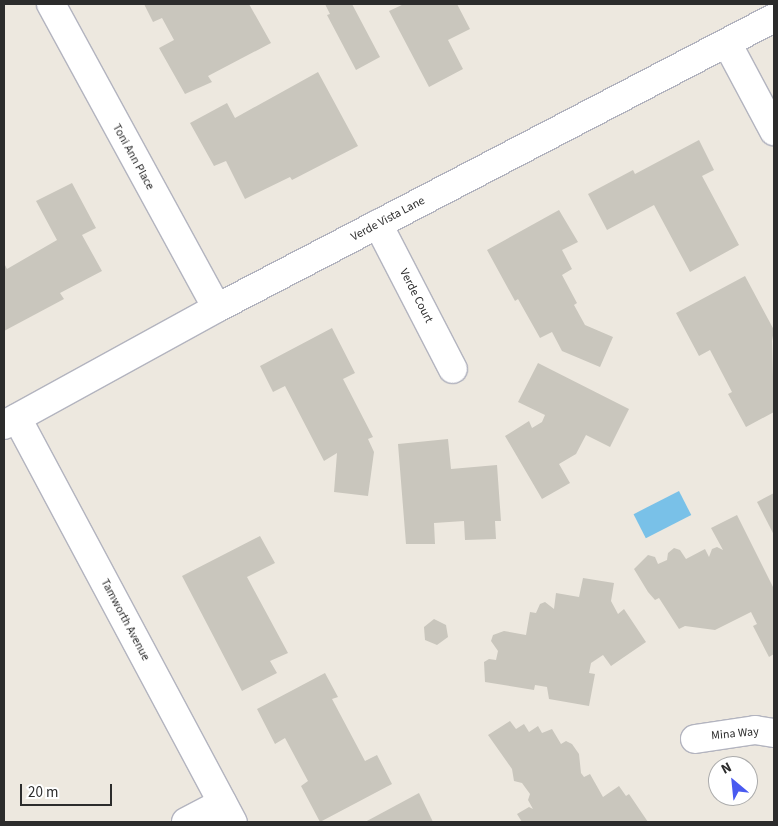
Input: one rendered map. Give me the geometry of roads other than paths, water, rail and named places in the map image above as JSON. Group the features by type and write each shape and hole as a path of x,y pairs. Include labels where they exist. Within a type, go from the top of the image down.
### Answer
{"street":[{"name":"Toni Ann Place","path":"51,4 217,308"},
{"name":"Verde Vista Lane","path":"10,421 217,308 774,18"},
{"path":"727,43 774,131"},
{"name":"Verde Court","path":"378,224 453,370"},
{"name":"Tamworth Avenue","path":"10,421 227,812"},
{"name":"Mina Way","path":"695,738 754,730 774,733"},
{"path":"186,822 227,812"}],"water":[{"path":"679,491 691,515 646,538 634,514"}]}
